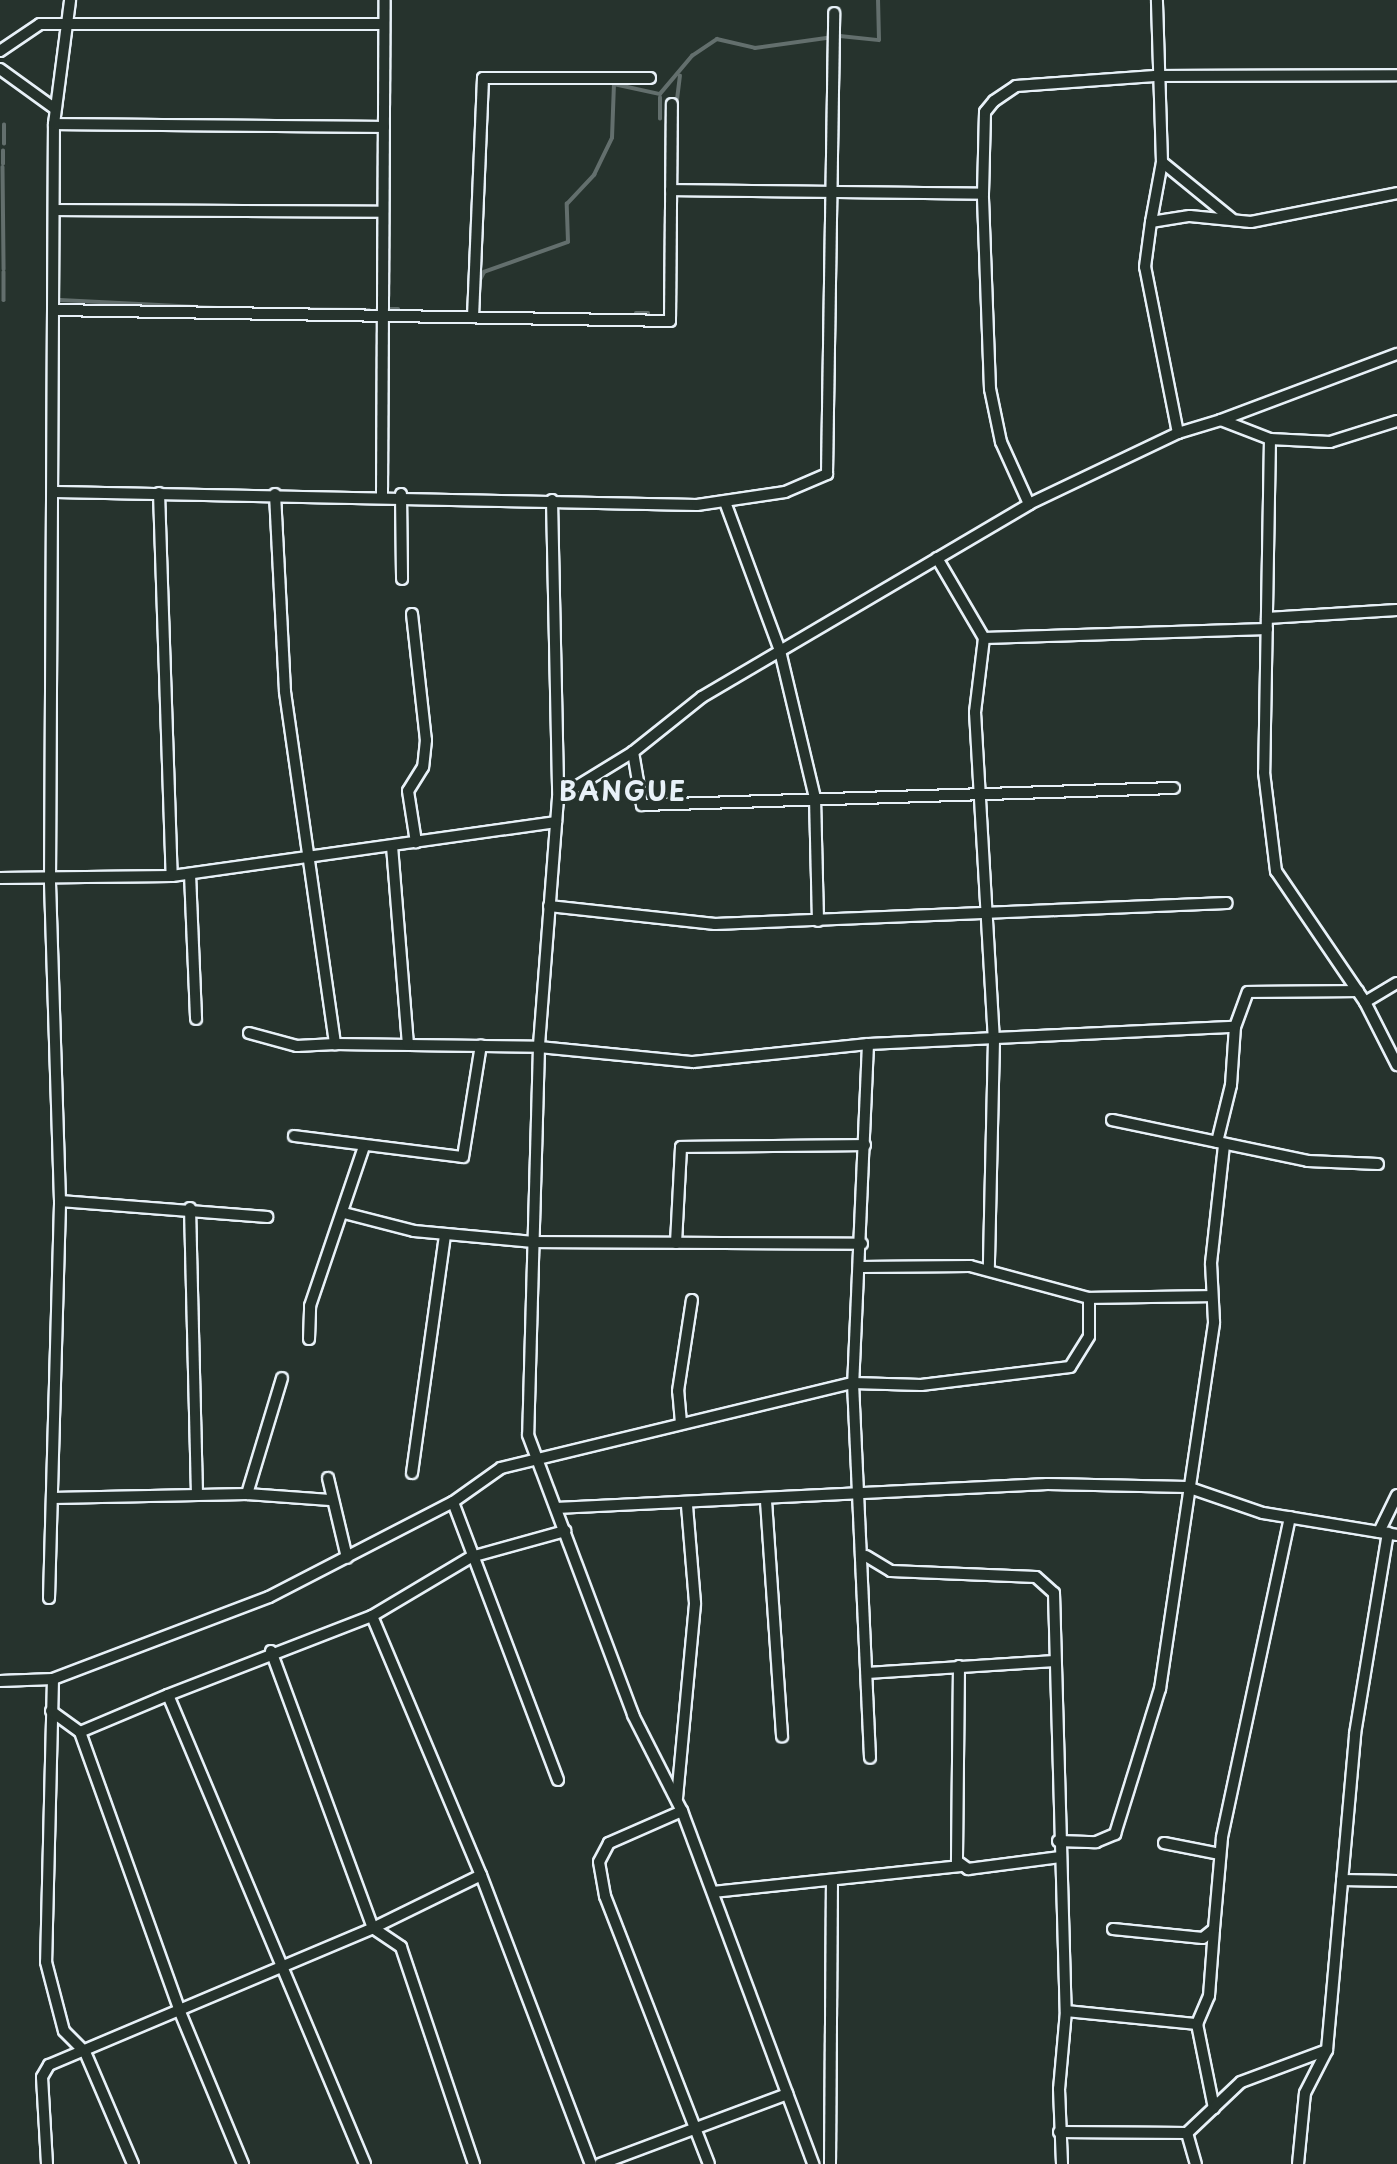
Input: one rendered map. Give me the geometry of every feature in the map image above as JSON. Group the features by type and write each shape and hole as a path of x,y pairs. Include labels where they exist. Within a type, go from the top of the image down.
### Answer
{"street":[{"path":"49,1598 60,1201 50,882 56,492 54,108 69,22 70,0"},
{"path":"382,494 385,0"},
{"path":"1157,0 1155,76 1162,162 1145,267 1178,433"},
{"path":"56,492 401,494 552,500 725,502 785,492 827,474 834,13"},
{"path":"0,51 40,24 384,24"},
{"path":"0,69 54,108"},
{"path":"1028,504 1000,442 990,389 983,194 985,112 1005,91 1155,76 1397,75"},
{"path":"473,317 483,78 650,78"},
{"path":"55,310 670,321 672,104"},
{"path":"54,124 384,127"},
{"path":"1162,162 1235,221"},
{"path":"671,190 832,196 983,194"},
{"path":"1151,222 1190,216 1235,221 1397,193"},
{"path":"55,210 383,212"},
{"path":"558,798 633,752 702,697 1028,504 1178,433 1221,420 1397,354"},
{"path":"1221,420 1270,439 1330,442 1397,421"},
{"path":"1270,439 1264,772 1276,871 1358,990 1397,1065"},
{"path":"159,493 172,876"},
{"path":"275,494 283,670 335,1044"},
{"path":"401,494 402,579"},
{"path":"552,500 558,798 539,1047 527,1419 535,1459 565,1531 633,1715 682,1811 813,2164"},
{"path":"725,502 780,650 816,798 818,921"},
{"path":"937,558 984,638 975,712 994,1040 989,1269"},
{"path":"1267,618 1397,610"},
{"path":"412,614 426,740 423,766 408,791 416,842"},
{"path":"984,638 1266,629"},
{"path":"633,752 642,805 816,798 979,798 1174,788"},
{"path":"0,878 50,882 172,876 556,822"},
{"path":"392,846 408,1044"},
{"path":"190,874 196,1019"},
{"path":"549,906 715,924 1227,904"},
{"path":"1365,1002 1397,983"},
{"path":"1058,1841 1109,1838 1124,1813 1160,1689 1187,1487 1214,1322 1212,1296 1220,1143 1231,1085 1235,1027 1248,992 1358,990"},
{"path":"249,1033 304,1047 335,1044 408,1044 539,1047 693,1062 868,1044 1235,1027"},
{"path":"868,1044 861,1268 853,1383 859,1495 866,1556 870,1758"},
{"path":"295,1136 363,1149 463,1157 481,1045"},
{"path":"1112,1120 1220,1143 1263,1147 1308,1161 1378,1164"},
{"path":"676,1243 681,1147 865,1145"},
{"path":"309,1339 310,1306 344,1213 363,1149"},
{"path":"60,1201 190,1208 267,1217"},
{"path":"190,1208 197,1495"},
{"path":"344,1213 445,1236 533,1242 862,1244"},
{"path":"412,1474 445,1236"},
{"path":"861,1268 989,1269 1046,1291 1089,1298 1212,1296"},
{"path":"0,1681 53,1679 269,1597 453,1502 492,1472 535,1459 853,1383 921,1385 1070,1367 1089,1336 1089,1298"},
{"path":"681,1423 678,1391 692,1300"},
{"path":"247,1494 282,1378"},
{"path":"328,1478 330,1500 346,1558"},
{"path":"556,1508 687,1506 1047,1484 1187,1487 1290,1517 1388,1533"},
{"path":"52,1498 247,1494 330,1500"},
{"path":"1298,2164 1305,2093 1327,2050 1355,1734 1388,1533 1397,1495"},
{"path":"766,1501 782,1736"},
{"path":"453,1502 471,1557 558,1780"},
{"path":"676,1800 695,1603 687,1506"},
{"path":"1214,2108 1197,2024 1209,1996 1220,1853 1290,1517"},
{"path":"80,1732 271,1651 372,1616 471,1557 565,1531"},
{"path":"866,1556 891,1571 1048,1582 1054,1661 1058,1841 1066,2011 1059,2132 1062,2164"},
{"path":"372,1616 481,1875 591,2164"},
{"path":"271,1651 373,1928 401,1947 474,2164"},
{"path":"868,1673 1054,1661"},
{"path":"959,1666 961,1866"},
{"path":"53,1679 46,1962 64,2031 85,2052 132,2164"},
{"path":"169,1695 284,1964 365,2164"},
{"path":"51,1711 80,1732 180,2012 243,2164"},
{"path":"682,1811 609,1843 599,1862 605,1896 692,2127 709,2164"},
{"path":"1164,1843 1220,1853"},
{"path":"713,1892 1060,1857"},
{"path":"47,2164 42,2077 49,2065 180,2012 284,1964 373,1928 481,1875"},
{"path":"1342,1880 1397,1881"},
{"path":"830,2164 832,1881"},
{"path":"1113,1929 1203,1938 1214,1930"},
{"path":"1066,2011 1197,2024"},
{"path":"1059,2132 1187,2133 1263,2070 1327,2050"},
{"path":"600,2164 692,2127 787,2094"},
{"path":"1187,2133 1196,2164"}],"waterway":[{"path":"479,282 484,272 568,242 567,204 594,175 612,138 614,84 660,94 692,56 717,39 755,48 840,36 879,40 878,0"},
{"path":"676,108 680,76"},
{"path":"660,98 660,119"},
{"path":"4,125 4,144"},
{"path":"3,151 3,164"},
{"path":"3,167 4,269"},
{"path":"4,272 4,300"},
{"path":"60,300 218,308"},
{"path":"285,309 369,310"},
{"path":"385,309 398,309"},
{"path":"636,313 648,313"}],"district":[{"name":"BANGUE","path":"623,791"}]}
